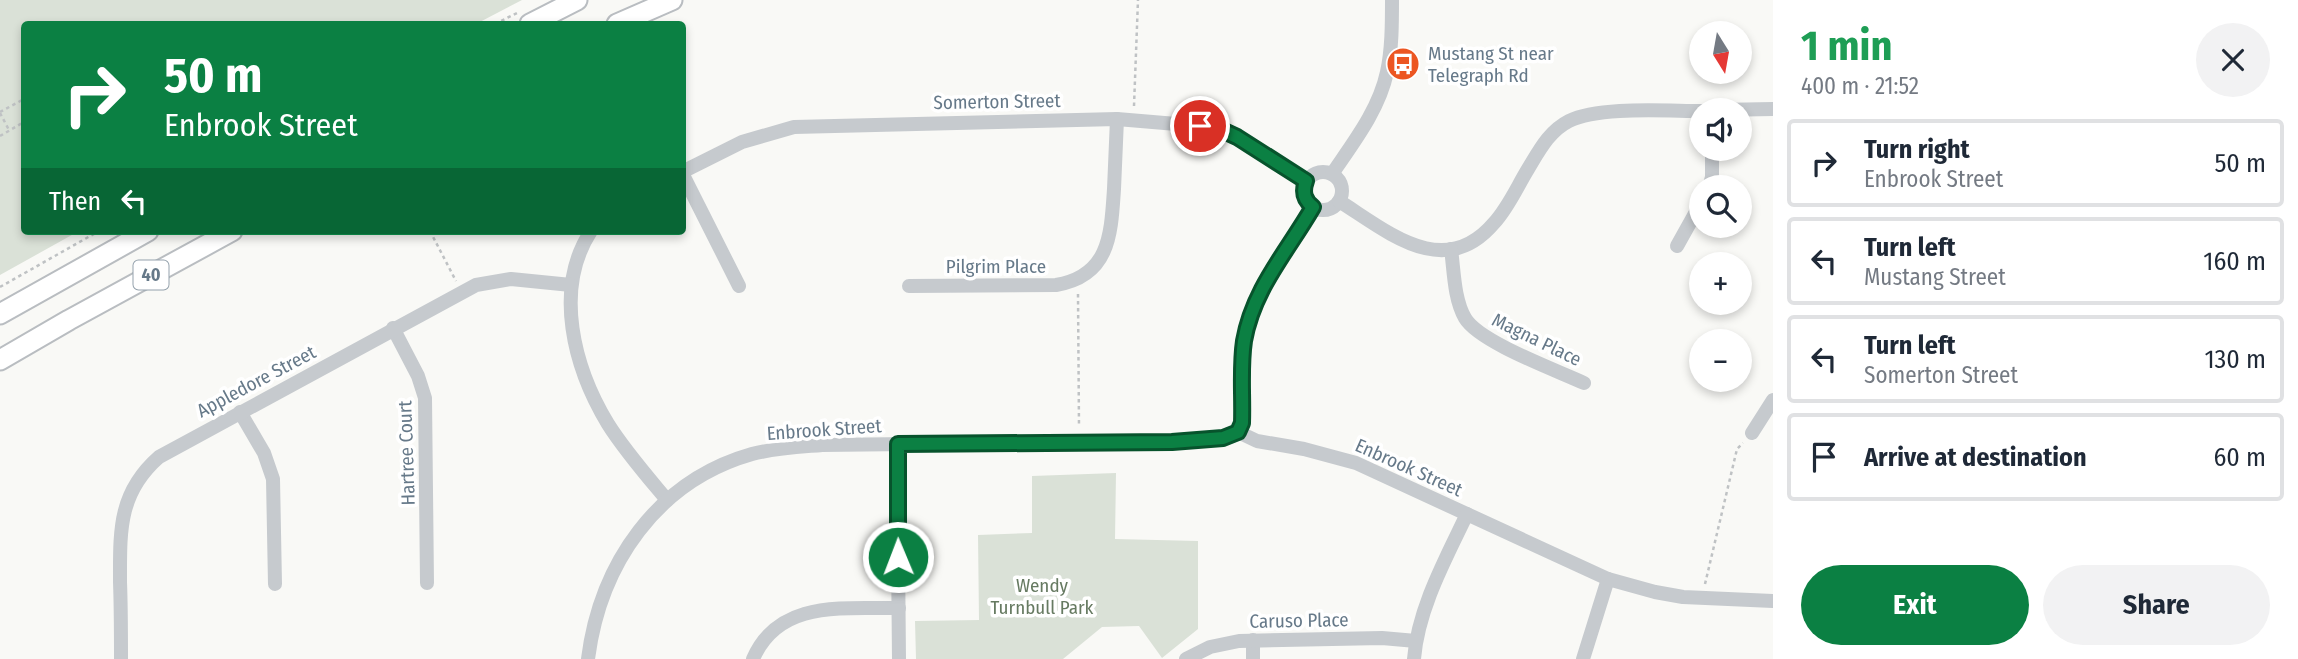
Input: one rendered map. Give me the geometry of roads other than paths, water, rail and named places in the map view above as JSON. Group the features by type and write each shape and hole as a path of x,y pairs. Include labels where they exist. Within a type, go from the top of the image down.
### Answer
{"main road":[{"path":"536,21 577,0"},
{"path":"624,21 672,0"},
{"name":"40","path":"0,314 141,235"},
{"name":"40","path":"0,360 225,235"}],"street":[{"path":"1332,174 1369,118 1382,89 1389,60 1392,0"},
{"path":"1752,109 1773,109"},
{"path":"1339,201 1413,246 1431,250 1451,249 1469,243 1495,223 1549,136 1569,121 1601,113 1689,111"},
{"name":"Somerton Street","path":"686,171 742,142 794,127 1117,119 1200,126 1224,131 1306,181"},
{"name":"Pilgrim Place","path":"909,286 1045,286 1075,280 1096,264 1110,239 1117,119"},
{"path":"1320,172 1332,174 1342,189 1339,201 1325,210 1308,204 1304,193 1306,181 1320,172"},
{"path":"686,181 739,286"},
{"path":"1238,432 1242,423 1244,344 1256,300 1313,207"},
{"path":"1677,246 1689,224"},
{"path":"589,235 577,257 571,285 574,333 591,390 618,437 667,500"},
{"name":"Magna Place","path":"1451,249 1459,304 1472,327 1487,337 1584,383"},
{"name":"Appledore Street","path":"121,659 122,517 139,477 159,457 462,292 488,282 511,279 571,285"},
{"name":"Hartree Court","path":"393,328 418,376 425,398 427,583"},
{"path":"1752,433 1773,400"},
{"path":"240,412 264,453 273,479 275,584"},
{"name":"Enbrook Street","path":"588,659 595,618 611,574 633,539 667,500 729,462 755,453 798,447 1210,440 1238,432 1257,441 1304,449 1356,463 1608,579 1655,593 1703,600 1773,601"},
{"path":"898,444 900,659"},
{"path":"1414,659 1416,641 1430,596 1467,514"},
{"path":"1584,659 1608,579"},
{"path":"752,659 771,633 798,615 821,609 899,608"},
{"name":"Caruso Place","path":"1186,659 1210,647 1253,640 1382,638 1416,641"},
{"path":"1253,640 1253,659"}],"place":[{"name":"Mustang St near Telegraph Rd","path":"1403,64"}],"park label":[{"name":"Wendy Turnbull Park","path":"1042,596"}]}
